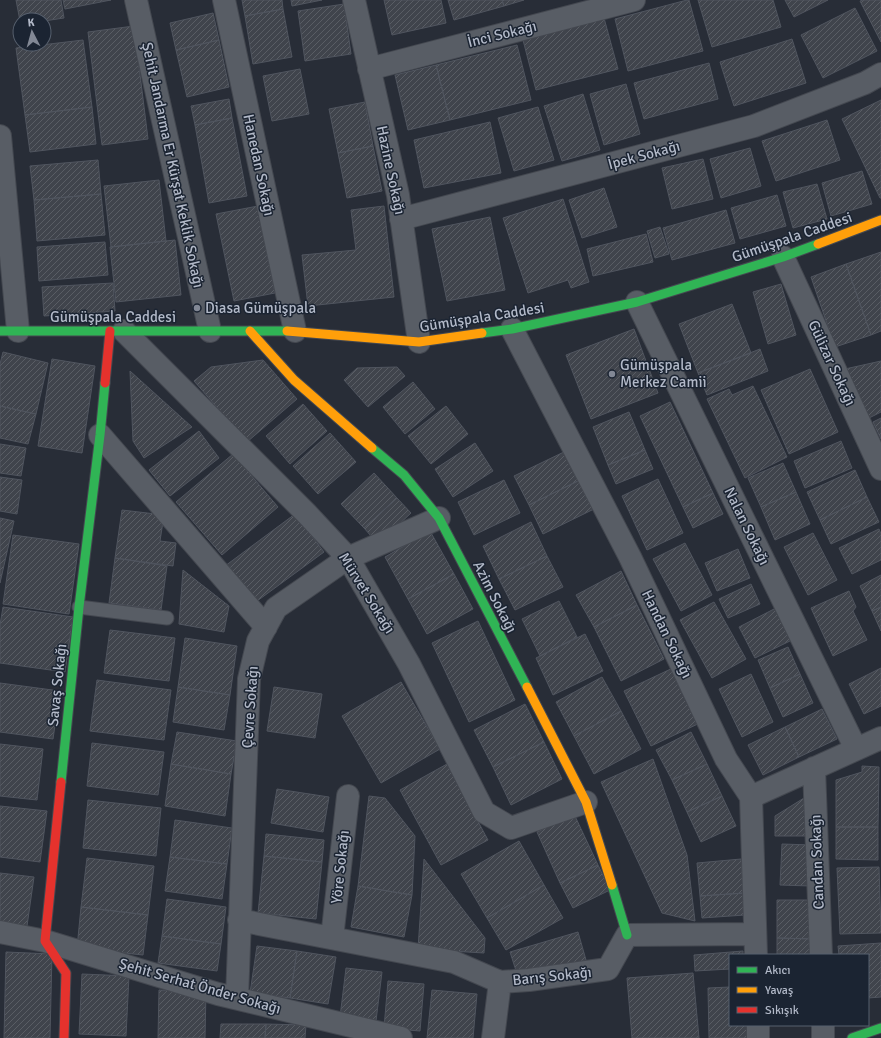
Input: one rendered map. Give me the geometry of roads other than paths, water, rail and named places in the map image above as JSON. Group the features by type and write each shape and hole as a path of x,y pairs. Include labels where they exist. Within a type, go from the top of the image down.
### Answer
{"street":[{"name":"Şehit Jandarma Er Kürşat Keklik Sokağı","path":"136,0 210,331"},
{"name":"Hanedan Sokağı","path":"224,0 295,331"},
{"name":"Hazine Sokağı","path":"354,0 398,194 419,342"},
{"name":"İnci Sokağı","path":"369,68 634,0"},
{"name":"İpek Sokağı","path":"401,219 754,126 865,83 881,74"},
{"path":"0,136 9,331"},
{"name":"Gümüşpala Caddesi","path":"9,331 295,331 419,342 512,329 637,302 783,257 881,220"},
{"name":"Gülizar Sokağı","path":"783,257 881,469"},
{"name":"Nalan Sokağı","path":"637,302 856,749"},
{"name":"Handan Sokağı","path":"512,329 630,557 726,759 751,797"},
{"name":"Savaş Sokağı","path":"45,941 79,607 100,435 117,331"},
{"name":"Mürvet Sokağı","path":"117,331 306,513 348,558 409,664 484,812 511,828 586,802"},
{"name":"Azim Sokağı","path":"250,331 294,380 404,475 439,518 586,802 627,935"},
{"path":"100,435 266,627"},
{"name":"Çevre Sokağı","path":"237,998 249,679 258,641 276,608 348,558 439,518"},
{"path":"627,935 756,944 751,797 881,738"},
{"name":"Candan Sokağı","path":"814,768 821,954"},
{"name":"Yöre Sokağı","path":"332,938 348,796"},
{"name":"Barış Sokağı","path":"240,920 454,962 500,982 608,970 627,935"},
{"name":"Şehit Serhat Önder Sokağı","path":"0,932 45,941 218,994 402,1038"},
{"path":"45,941 66,973 64,1038"},
{"path":"493,1038 500,982"},
{"path":"758,1026 758,1038"},
{"path":"823,1026 823,1038"},
{"path":"852,1038 881,1028"}],"lane":[{"path":"79,607 168,618"}],"place":[{"name":"Diasa Gümüşpala","path":"197,308"},
{"name":"Gümüşpala Merkez Camii","path":"612,374"}]}
